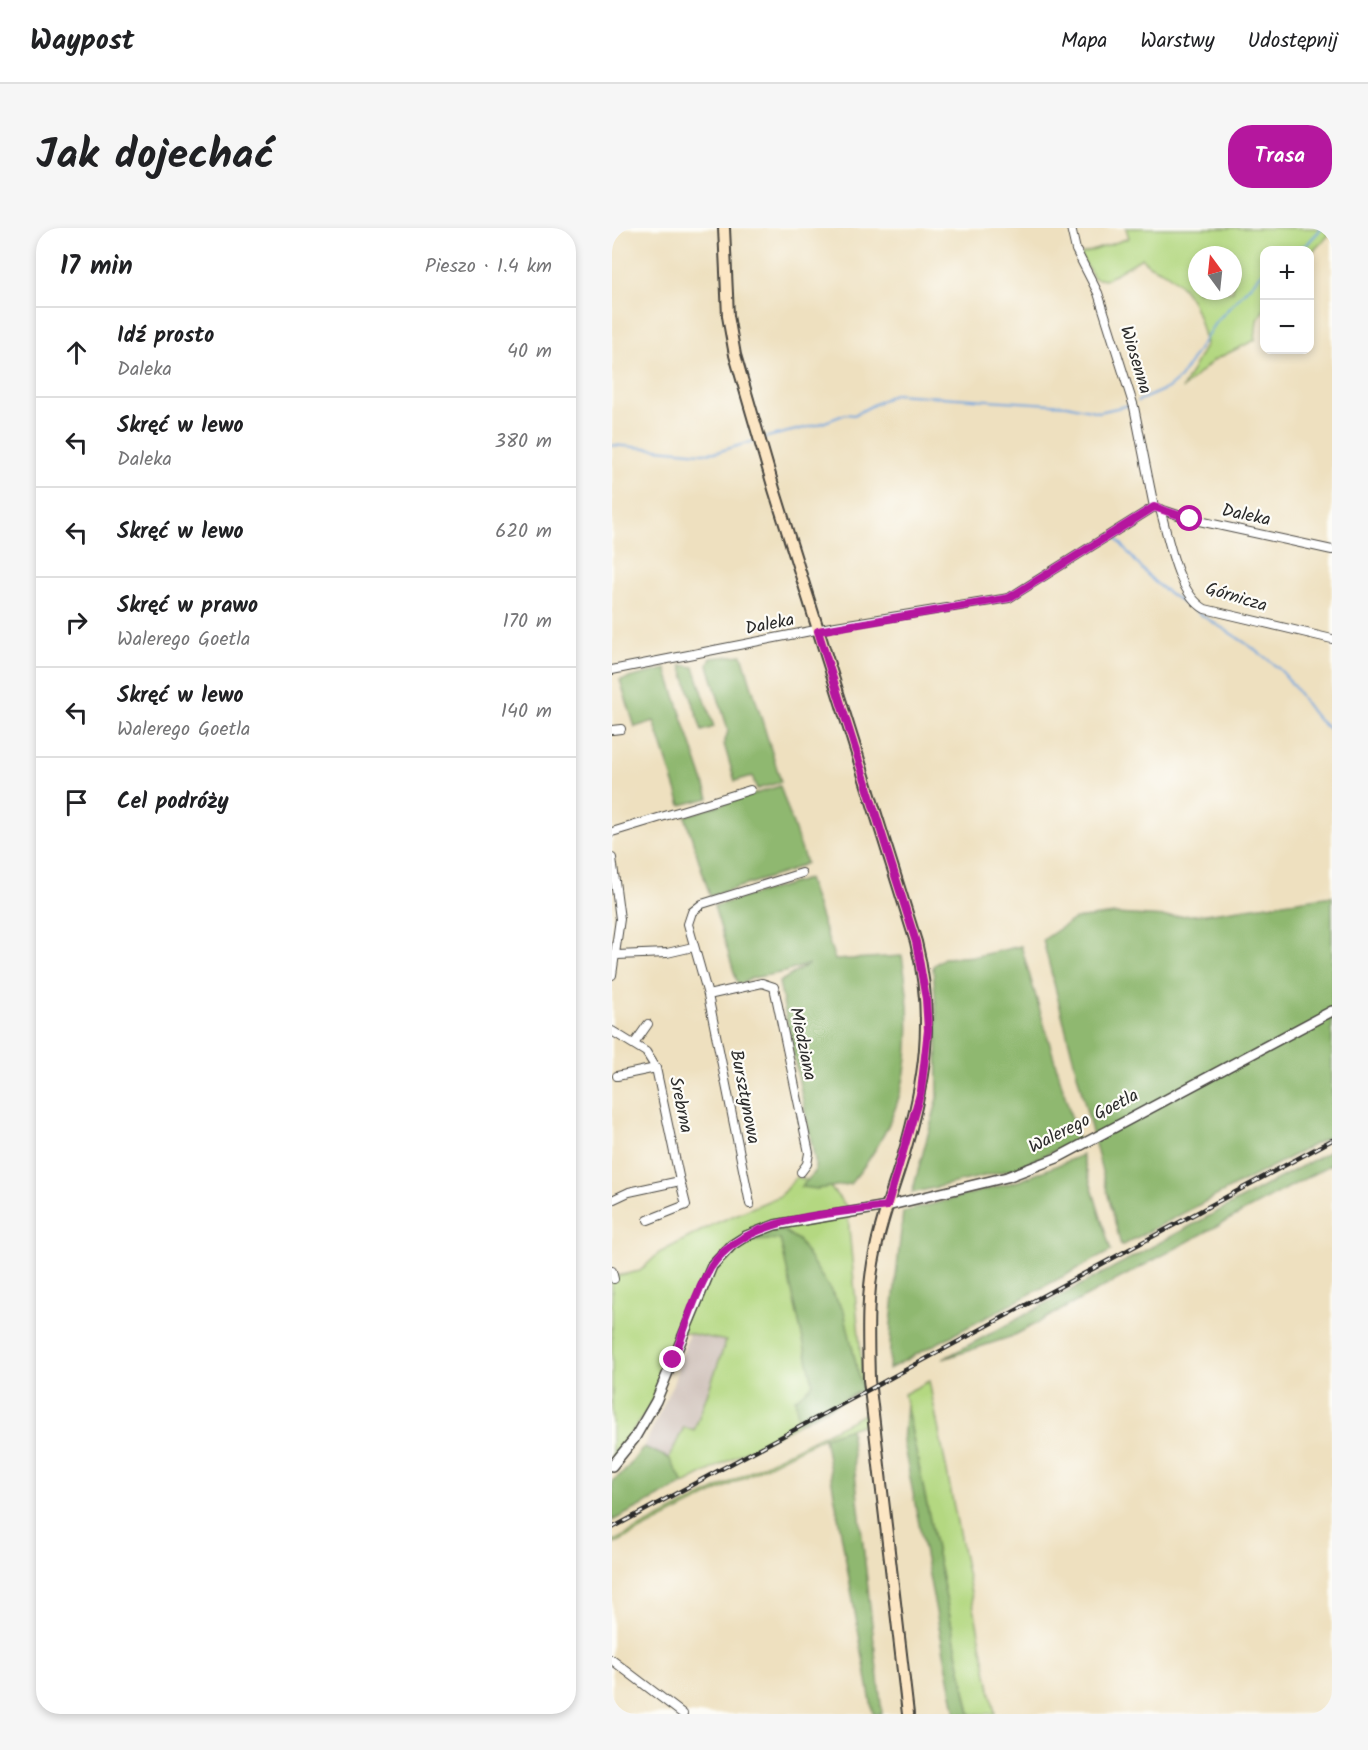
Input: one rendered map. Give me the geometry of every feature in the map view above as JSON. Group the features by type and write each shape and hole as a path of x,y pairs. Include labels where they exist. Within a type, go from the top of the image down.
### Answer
{"main road":[{"path":"724,228 728,316 735,355 818,631 916,942 926,999 928,1030 923,1082 887,1206 871,1275 868,1337 869,1380 910,1714"}],"street":[{"name":"Wiosenna","path":"1071,228 1076,250 1098,294 1134,407 1157,508"},
{"name":"Daleka","path":"612,670 1009,598 1157,508 1190,519 1332,550"},
{"name":"Górnicza","path":"1157,508 1183,584 1197,604 1205,609 1332,639"},
{"path":"612,730 621,729"},
{"path":"612,832 750,790"},
{"path":"612,858 620,906 617,955 612,975"},
{"name":"Bursztynowa","path":"750,1204 708,995 688,924 692,912 702,904 802,873"},
{"path":"617,955 667,953 693,947"},
{"name":"Miedziana","path":"708,995 762,983 774,987 809,1153 807,1164 801,1172"},
{"name":"Walerego Goetla","path":"612,1466 634,1438 656,1401 703,1282 722,1254 746,1236 775,1225 887,1206 1007,1177 1057,1158 1332,1011"},
{"path":"634,1044 648,1024"},
{"name":"Srebrna","path":"612,1031 646,1052 656,1068 686,1205 648,1220"},
{"path":"617,1076 656,1068"},
{"path":"612,1200 639,1189 680,1181"},
{"path":"612,1660 683,1714"}],"shaded area":[{"path":"689,1333 726,1341 694,1431 684,1428 669,1458 644,1447 673,1384"}],"green space":[{"path":"1126,228 1322,228 1329,235 1314,250 1314,246 1260,246 1260,316 1257,320 1255,340 1214,360 1182,389 1206,344 1191,300 1242,300 1242,246 1188,246 1188,295 1169,275 1148,264 1142,258 1105,280 1094,278 1080,255 1129,238"},
{"path":"742,655 781,782 757,789 752,776 735,781 724,744 728,731 708,665 711,658"},
{"path":"681,665 694,667 714,727 702,731"},
{"path":"666,669 709,798 681,805 654,721 635,727 620,680"},
{"path":"780,786 806,863 787,872 710,896 685,816"},
{"path":"808,879 835,960 902,956 909,1019 904,1077 897,1104 886,1131 870,1158 850,1184 817,1189 801,1187 815,1172 815,1160 779,982 809,964 785,972 752,978 738,985 714,906"},
{"path":"1332,896 1332,1135 1121,1246 1043,940 1074,919 1115,914 1167,917 1205,914"},
{"path":"1021,946 1078,1140 1014,1169 912,1193 938,1098 937,1021 933,966 944,958 977,956"},
{"path":"1332,1150 1332,1164 1013,1336 943,1359"},
{"path":"1082,1155 1111,1251 889,1369 891,1324 903,1212 1022,1180"},
{"path":"796,1177 829,1186 847,1207 864,1389 684,1484 669,1458 684,1427 694,1431 726,1341 678,1331 651,1405 612,1459 612,1277 640,1271 659,1253 714,1224 780,1196"},
{"path":"784,1231 798,1240 844,1311 862,1390 799,1423 795,1399 813,1384 780,1239 744,1242"},
{"path":"929,1381 995,1714 970,1714 904,1394"},
{"path":"906,1404 970,1714 956,1714 903,1442"},
{"path":"868,1412 870,1422 824,1437 612,1545 612,1542"},
{"path":"850,1428 882,1714 873,1714 824,1437"},
{"path":"644,1447 669,1458 684,1484 612,1521 612,1481 624,1472"}],"waterway":[{"path":"1303,246 1322,228"},
{"path":"1138,401 1168,388 1180,378 1215,323 1260,275"},
{"path":"763,438 817,425 846,414 854,415 894,394 1067,405 1099,412 1130,405"},
{"path":"612,445 702,453 717,452 754,441"},
{"path":"1117,539 1157,584 1249,645 1278,668 1292,683 1317,719 1332,730"}],"railway":[{"path":"612,1528 1332,1140"}],"route":[{"path":"673,1360 703,1282 712,1266 732,1245 746,1236 775,1225 887,1206 921,1091 928,1030 926,999 916,942 818,631 836,626 1009,598 1020,594 1154,507 1190,519"}]}
